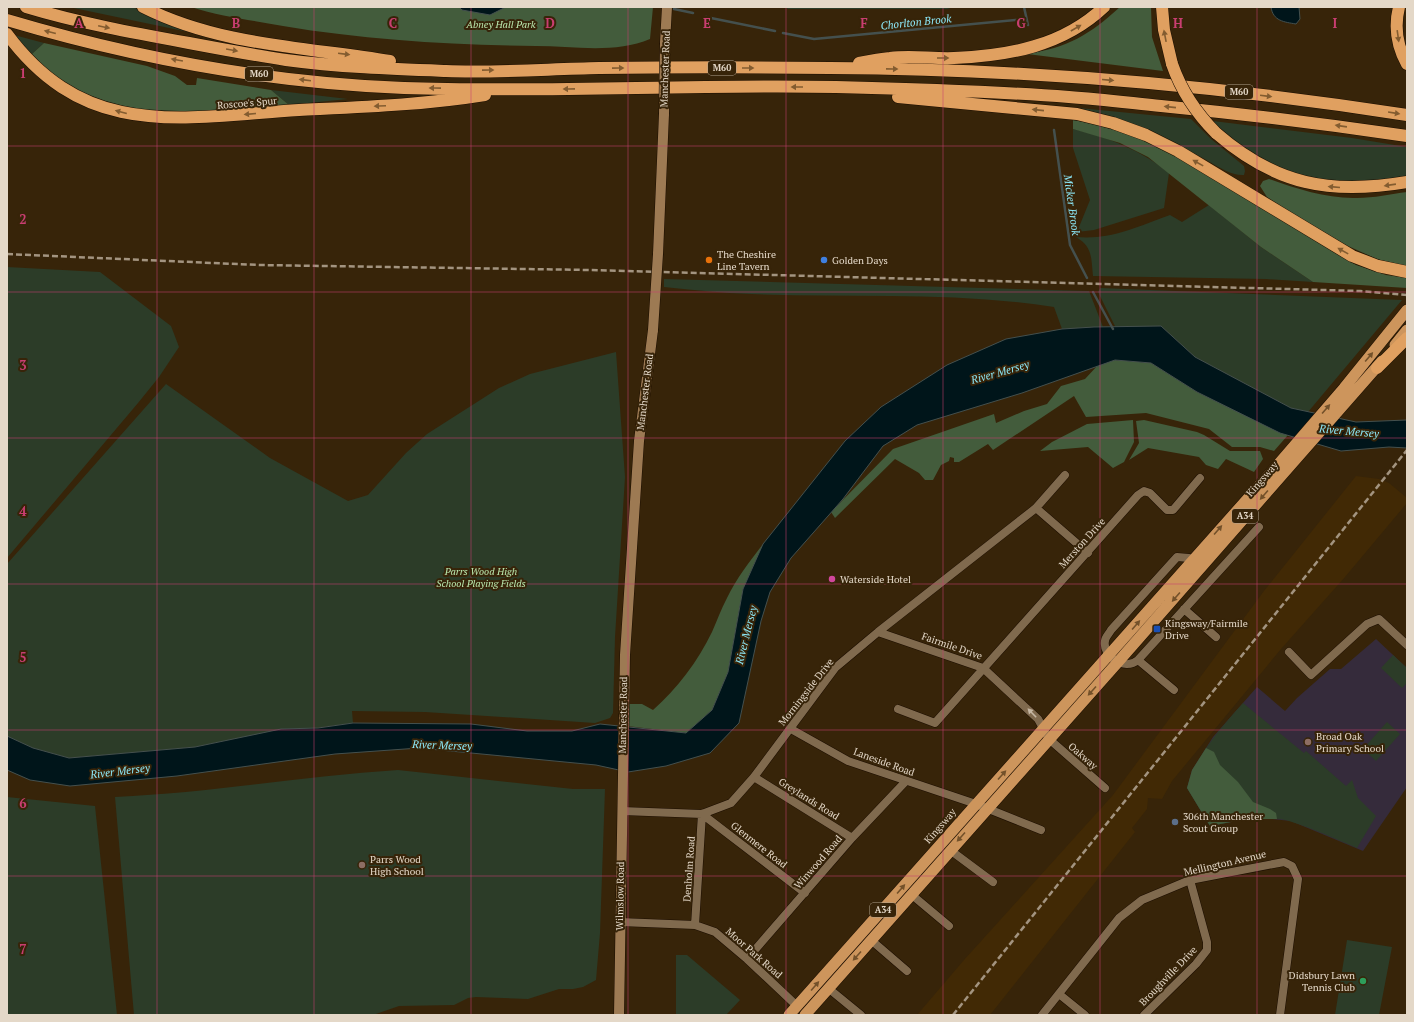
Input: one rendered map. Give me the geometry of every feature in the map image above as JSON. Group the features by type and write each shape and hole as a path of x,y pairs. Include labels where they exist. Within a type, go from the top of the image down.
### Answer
{"highway":[{"name":"M60","path":"26,7 80,22 131,33 287,60 449,71 643,68 835,68 995,72 1070,76 1284,98 1407,115"},
{"name":"M60","path":"143,7 185,25 225,36 284,47 363,56 449,71"},
{"name":"M60","path":"835,68 890,57 953,58 997,55 1018,51 1069,33 1094,17 1104,7"},
{"path":"1162,7 1164,30 1176,75 1194,105 1216,133 1233,147 1258,163 1282,174 1328,187 1353,188 1407,182"},
{"path":"1399,7 1397,34 1401,51 1407,64"},
{"name":"M60","path":"7,20 105,46 156,56 279,77 342,84 403,88 516,90 677,86 836,87 1070,97 1295,120 1407,136"},
{"name":"Roscoe's Spur","path":"7,34 23,55 57,83 90,101 119,112 164,119 440,102 516,90"},
{"name":"M60","path":"836,87 898,97 1077,114 1113,123 1146,134 1178,151 1339,249 1378,266 1407,272"},
{"name":"Kingsway","path":"789,1015 1043,728 1114,658 1201,568 1286,463 1348,391 1407,310"},
{"name":"Kingsway","path":"1348,391 1377,368 1407,330"},
{"path":"1377,368 1407,338"},
{"name":"Kingsway","path":"805,1015 1049,739 1193,560 1286,463"}],"main road":[{"name":"Manchester Road","path":"621,778 625,655 639,441 653,330 658,254 667,7"},
{"name":"Wilmslow Road","path":"619,1015 622,812 621,778"}],"street":[{"name":"Morningside Drive","path":"622,812 702,814 731,803 754,777 791,729 835,668 878,632 1036,508 1065,475"},
{"name":"Merston Drive","path":"898,709 935,723 1144,490 1150,493 1167,510 1173,510 1200,478"},
{"path":"1036,508 1088,553"},
{"path":"1201,568 1193,560 1184,556 1178,557 1111,630 1105,639 1105,646 1114,658 1124,665 1132,665 1138,660 1259,527"},
{"path":"1184,608 1216,637"},
{"path":"1288,652 1311,675 1367,624 1379,619 1407,645"},
{"name":"Fairmile Drive","path":"878,632 983,668 1038,719 1049,739"},
{"path":"1138,660 1174,690"},
{"name":"Laneside Road","path":"791,729 848,761 976,804 1041,830"},
{"name":"Oakway","path":"1049,739 1105,788"},
{"name":"Greylands Road","path":"754,777 852,838"},
{"name":"Winwood Road","path":"747,959 852,838 906,781"},
{"name":"Glenmere Road","path":"702,814 805,893"},
{"name":"Denholm Road","path":"695,925 702,814"},
{"path":"950,850 993,882"},
{"name":"Mellington Avenue","path":"1042,1015 1119,918 1142,900 1190,880 1274,862 1284,862 1292,866 1298,879 1280,1015"},
{"name":"Broughville Drive","path":"1144,1015 1196,964 1207,950 1207,942 1190,880"},
{"path":"912,895 949,926"},
{"name":"Moor Park Road","path":"620,922 695,925 715,932 747,959 797,1006"},
{"path":"871,940 907,970"},
{"path":"828,988 861,1015"},
{"path":"1059,994 1085,1015"}],"shaded area":[{"path":"1356,476 1379,479 1389,483 1407,498 1407,503 1345,577 1281,649 1172,781 1162,799 1148,798 1147,809 1132,828 1135,832 990,1015 917,1015 964,960 1113,795 1264,591"},
{"name":"Broad Oak Primary School","path":"1376,639 1407,668 1407,787 1363,851 1291,821 1247,819 1210,826 1187,788 1192,770 1213,737 1257,687 1285,711 1297,698 1330,669 1341,669"}],"green space":[{"path":"69,7 133,7 159,21 193,33"},
{"name":"Abney Hall Park","path":"191,7 653,7 650,39 637,44 608,48 593,48 409,41 346,35 225,16"},
{"path":"785,7 954,7 947,9 788,9"},
{"path":"1120,7 1151,7 1152,37 1163,71 1027,54 1055,48 1078,38 1109,17"},
{"path":"14,35 44,43 32,54"},
{"path":"44,43 147,66 175,76 187,85 196,85 197,78 271,90 289,105 221,111 186,112 152,111 119,105 88,94 58,78 32,54"},
{"path":"271,90 348,99 289,105"},
{"path":"1079,108 1191,119 1211,139 1244,166 1244,175 1227,171 1178,145 1146,131"},
{"path":"1073,120 1111,129 1148,143 1184,160 1254,201 1356,265 1386,275 1407,278 1407,288 1313,282 1261,247 1148,157 1120,143 1073,129"},
{"path":"1213,121 1352,138 1407,147 1407,176 1364,182 1338,182 1318,180 1298,175 1260,159 1227,136"},
{"path":"1073,129 1123,145 1147,158 1169,173 1164,208 1094,230 1077,232 1090,200 1073,148"},
{"path":"1269,179 1302,190 1335,197 1363,198 1407,192 1407,266 1377,259 1348,246 1290,212 1267,197 1260,186 1263,181"},
{"path":"1209,205 1261,247 1313,282 1266,279 1093,276 1091,258 1088,249 1082,241 1076,237 1101,237 1112,235 1170,215 1182,222"},
{"path":"7,267 100,272 171,326 179,347 159,377 138,403 7,558"},
{"path":"664,279 1089,291 1103,327 1062,329 1054,307 1016,302 941,297 729,293 664,287"},
{"path":"1100,288 1402,300 1308,412 1291,408 1195,357 1161,326 1116,328 1098,292"},
{"name":"Parrs Wood High School Playing Fields","path":"616,352 625,477 615,637 613,713 610,718 595,723 425,712 352,711 353,723 239,738 195,747 69,758 33,748 7,736 7,564 166,384 270,458 348,501 368,495 406,453 427,434 499,388 530,374"},
{"path":"1115,360 1151,363 1197,392 1288,435 1274,451 1260,447 1232,447 1209,429 1146,413 1086,417 1074,396 993,450 988,444 959,462 954,462 954,458 950,457 949,461 941,465 933,480 925,480 919,473 895,459 835,518 831,512 893,449 994,414 996,423 1024,411 1047,404 1061,386 1085,379 1098,365"},
{"path":"1133,420 1134,442 1124,462 1113,468 1088,447 1040,451 1052,442 1087,424"},
{"path":"1144,420 1197,432 1230,451 1260,451 1263,459 1254,472 1226,459 1218,469 1206,465 1199,457 1148,448 1129,460 1139,443 1136,421"},
{"path":"763,544 743,589 728,672 712,710 686,733 627,726 627,704 642,704 653,710 679,684 706,643 735,584"},
{"path":"1393,655 1407,668 1407,683 1402,688 1381,668"},
{"path":"1243,703 1304,753 1306,751 1346,786 1352,780 1358,798 1376,816 1357,848 1325,834 1282,819 1261,818 1240,820 1210,826 1187,788 1197,764 1210,742"},
{"path":"1387,722 1400,734 1376,761 1363,749"},
{"path":"1206,748 1214,752 1220,765 1238,782 1253,802 1276,813 1277,819 1247,819 1210,826 1187,788 1192,770"},
{"name":"Parrs Wood High School","path":"398,770 573,789 605,789 600,933 596,980 583,987 559,989 528,999 476,997 468,998 454,1005 399,1006 373,1015 134,1015 115,797 186,792 327,776"},
{"path":"7,797 95,806 117,1015 7,1015"},
{"name":"Didsbury Lawn Tennis Club","path":"1347,940 1392,947 1379,1015 1335,1015"},
{"path":"676,955 687,955 740,1000 726,1015 676,1015"}],"water":[{"path":"459,7 506,7 490,15 462,10"},
{"path":"1271,7 1299,7 1300,19 1296,24 1280,20 1274,15"},
{"name":"River Mersey","path":"1161,326 1195,357 1291,408 1356,422 1407,420 1407,448 1389,447 1341,451 1280,433 1197,392 1151,363 1115,360 1022,393 917,425 883,446 843,499 791,558 770,592 761,621 739,723 710,753 666,766 628,772 596,765 419,748 335,754 177,776 70,786 30,780 7,770 7,736 33,748 69,758 195,747 281,729 318,728 353,723 471,724 527,731 572,731 600,724 686,733 712,710 728,672 743,589 763,544 845,441 881,407 947,365 1006,339 1062,329"}],"waterway":[{"name":"Micker Brook","path":"1024,7 1028,25"},
{"name":"Chorlton Brook","path":"674,9 693,13"},
{"name":"Chorlton Brook","path":"706,17 775,31"},
{"name":"Chorlton Brook","path":"783,33 814,39 1026,19"},
{"name":"Micker Brook","path":"1054,130 1070,245 1087,278"},
{"name":"Micker Brook","path":"1093,292 1113,329"}],"railway":[{"path":"7,254 259,265 590,270 1360,291 1407,295"},
{"path":"953,1015 1407,450"}],"place":[{"name":"The Cheshire Line Tavern","path":"709,260"},
{"name":"Golden Days","path":"824,260"},
{"name":"Waterside Hotel","path":"832,579"},
{"name":"Kingsway/Fairmile Drive","path":"1157,629"},
{"name":"Broad Oak Primary School","path":"1308,742"},
{"name":"306th Manchester Scout Group","path":"1175,822"},
{"name":"Parrs Wood High School","path":"362,865"},
{"name":"Didsbury Lawn Tennis Club","path":"1363,981"}]}
